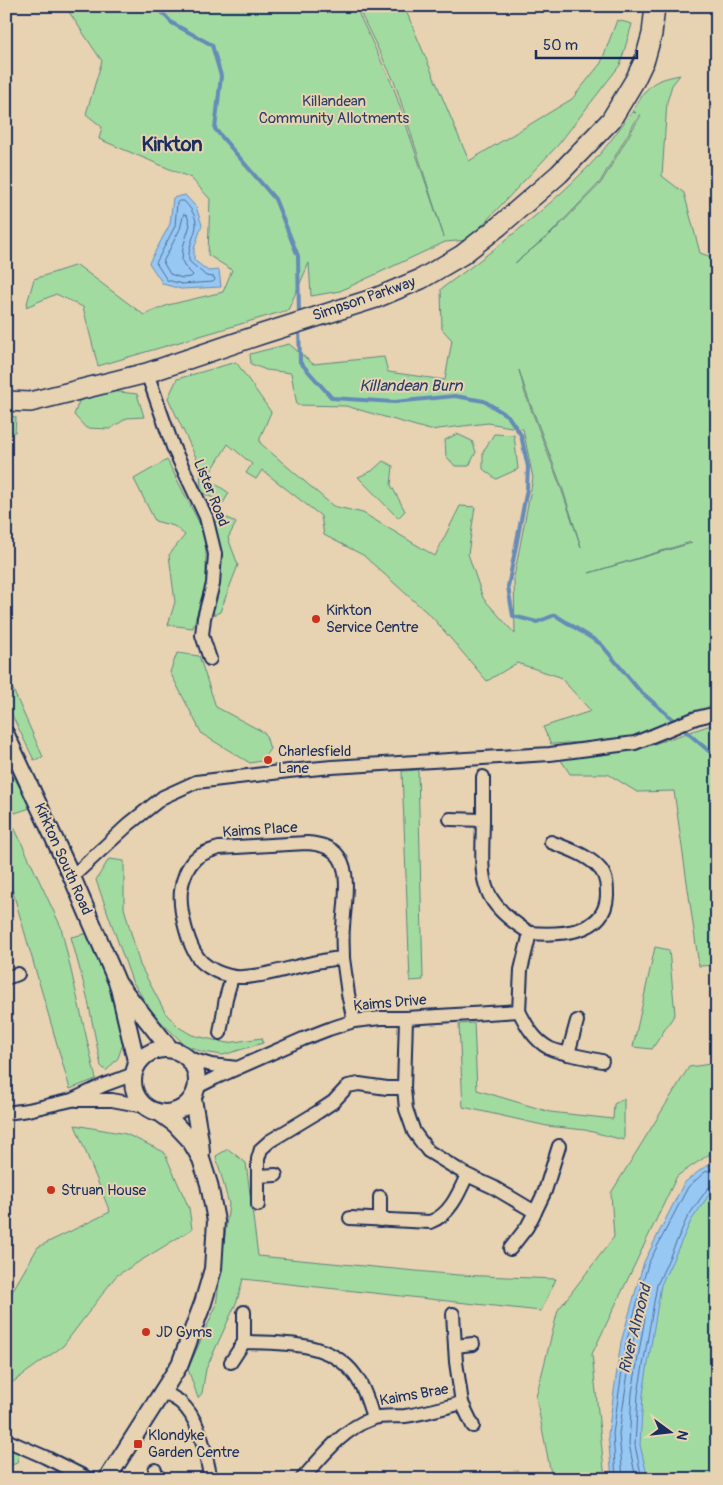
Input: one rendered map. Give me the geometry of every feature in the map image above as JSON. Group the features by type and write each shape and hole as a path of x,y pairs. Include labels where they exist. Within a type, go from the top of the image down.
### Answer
{"main road":[{"name":"Simpson Parkway","path":"6,401 30,402 147,373 376,298 422,279 462,255 559,174 611,120 645,59 652,34 655,6"}],"street":[{"name":"Lister Road","path":"147,373 173,446 206,517 215,554 213,584 204,618 202,635 210,659"},
{"path":"72,877 129,824 163,797 196,782 289,770 550,754 635,743 696,718 717,712"},
{"name":"Kirkton South Road","path":"6,735 72,877 118,984 135,1070"},
{"path":"483,777 482,864 486,891 504,915 530,933 565,933 583,929 591,925 602,914 607,899 608,884 602,871 583,856 551,842"},
{"path":"450,819 483,820"},
{"name":"Kaims Place","path":"344,958 328,959 248,977 232,977 220,973 202,962 190,943 185,927 181,892 188,867 205,852 218,848 307,842 320,844 332,850 339,857 343,866 345,881 344,958 348,994 354,1021"},
{"path":"530,933 521,970 520,1010 524,1022 535,1037 549,1048 602,1061"},
{"path":"220,1033 232,977"},
{"name":"Kirkton South Road","path":"118,984 170,1049"},
{"name":"Kaims Drive","path":"195,1093 237,1068 303,1039 354,1021 520,1010"},
{"path":"406,1018 404,1088 406,1109 414,1132 428,1151 467,1175 493,1187 536,1212"},
{"path":"568,1054 577,1021"},
{"path":"6,1113 72,1100 135,1070 150,1052 161,1049 181,1052 188,1058 196,1070 198,1078 195,1093 201,1159 216,1221 213,1268 203,1303 180,1364 107,1479"},
{"path":"188,1058 211,1065 237,1068"},
{"path":"135,1070 134,1090 137,1098 150,1110 167,1114 179,1111 187,1106 195,1093"},
{"path":"258,1205 258,1159 261,1149 270,1141 326,1107 348,1086 359,1084 387,1088 404,1088"},
{"path":"72,1100 112,1100 144,1106"},
{"path":"160,1113 175,1124 190,1140 201,1159"},
{"path":"510,1249 536,1212 545,1191 559,1146"},
{"path":"258,1176 276,1175"},
{"path":"350,1218 430,1222 438,1219 460,1193 467,1175"},
{"path":"380,1197 380,1220"},
{"path":"230,1362 244,1342 244,1312"},
{"name":"Kaims Brae","path":"453,1314 456,1362 462,1403 473,1426"},
{"name":"Kaims Brae","path":"244,1342 309,1346 332,1355 350,1368 356,1376 367,1399 373,1418"},
{"path":"455,1346 473,1344"},
{"path":"162,1392 180,1403 194,1420 212,1479"},
{"name":"Kaims Brae","path":"302,1479 335,1444 358,1425 373,1418 406,1416 462,1403"},
{"path":"6,1440 89,1479"}],"green space":[{"name":"Killandean Community Allotments","path":"65,6 355,6 393,86 444,237 395,83 357,6 404,6 469,161 572,99 601,63 617,20 632,24 620,65 558,145 468,240 445,242 340,291 311,296 309,263 288,310 98,366 83,307 56,294 26,307 34,279 77,265 144,315 168,305 223,292 232,270 208,255 210,199 191,178 99,139 102,127 86,114 102,61"},
{"path":"680,75 672,85 667,102 662,176 684,193 700,253 717,259 717,706 622,740 551,744 543,727 591,711 560,677 517,663 487,681 433,618 363,555 324,535 321,516 262,470 256,479 246,473 252,464 228,444 207,478 229,493 223,503 201,492 200,466 168,398 177,379 236,362 271,412 260,438 260,443 333,506 363,513 435,556 460,506 475,507 468,554 483,598 515,634 514,577 533,478 523,429 488,423 430,430 346,406 297,405 291,373 266,370 251,364 250,354 289,344 313,364 384,357 388,372 445,380 452,340 442,329 441,289 499,246 572,183 606,147 632,112 636,113 633,111 642,95 651,86 656,82","holes":["639,115 641,115 601,183 552,233 515,263 551,233 600,182","519,370 563,490 581,547 525,393","691,542 692,543 589,573"]},
{"path":"111,391 137,394 144,417 127,418 110,429 86,428 74,415 79,401"},
{"path":"6,416 16,417 15,432 6,433"},
{"path":"457,434 472,441 476,452 469,466 455,466 446,456 445,440"},
{"path":"494,434 514,435 518,469 496,479 483,469 483,452"},
{"path":"167,460 206,536 206,581 193,628 168,625 175,602 169,555 185,535 174,526 155,521 134,479"},
{"path":"383,461 393,466 391,485 405,511 398,518 358,477 372,471"},
{"path":"228,518 236,523 228,538 238,565 220,612 214,615 213,606 219,585 221,566 213,522"},
{"path":"177,653 199,656 216,707 265,733 270,749 261,761 250,763 202,734 170,672"},
{"path":"6,674 43,757 34,760 6,703"},
{"path":"717,723 717,965 699,966 674,791 637,792 608,774 570,774 559,757 648,746"},
{"path":"8,765 30,808 15,813 6,799 6,766"},
{"path":"418,770 423,980 410,981 402,771"},
{"path":"6,823 14,827 61,927 96,1079 70,1089 6,868"},
{"path":"109,859 124,861 124,908 140,965 166,1014 180,1028 192,1035 227,1043 262,1038 263,1043 223,1055 203,1052 185,1045 153,1014 132,981 96,880"},
{"path":"89,933 112,990 124,1041 118,1058 106,1071 101,1066 87,996 71,937"},
{"path":"655,947 669,950 675,1014 652,1049 633,1047"},
{"path":"474,1023 477,1090 550,1112 613,1119 614,1104 624,1099 624,1140 585,1130 547,1126 463,1107 459,1024"},
{"path":"711,1064 717,1071 717,1149 677,1176 592,1354 605,1479 552,1479 536,1397 558,1310 614,1237 611,1193 689,1067"},
{"path":"75,1125 126,1134 164,1152 189,1208 192,1229 116,1276 63,1346 6,1387 6,1302 38,1247 110,1212"},
{"path":"228,1149 246,1163 258,1256 458,1275 556,1279 541,1311 243,1279 237,1301 206,1369 202,1393 198,1398 188,1369 216,1306 229,1204 216,1156"},
{"path":"717,1185 717,1479 637,1479 633,1444 654,1293 686,1217"},
{"path":"6,1448 19,1453 17,1463 9,1466 6,1465"},
{"path":"519,1471 517,1479 418,1479 423,1477"},
{"path":"541,1472 541,1479 523,1479 523,1473"}],"water":[{"path":"185,195 196,207 202,225 194,249 194,260 208,271 219,270 221,287 181,289 163,284 149,263 170,224 173,198"},
{"name":"River Almond","path":"717,1161 717,1188 711,1192 691,1221 661,1285 643,1394 640,1445 648,1479 612,1479 608,1434 621,1342 644,1262 684,1183 703,1168"}],"waterway":[{"name":"Killandean Burn","path":"156,6 172,23 212,45 221,76 215,129 275,199 298,256 299,316"},
{"name":"Killandean Burn","path":"299,328 300,362 332,398 394,402 455,396 484,401 508,416 521,435 528,467 527,489 508,587 513,616 537,622 555,615 601,644 639,690 677,723"},
{"name":"Killandean Burn","path":"682,728 717,758"}],"place":[{"name":"Kirkton Service Centre","path":"316,619"},
{"name":"Charlesfield Lane","path":"268,760"},
{"name":"Struan House","path":"51,1190"},
{"name":"JD Gyms","path":"146,1332"},
{"name":"Klondyke Garden Centre","path":"138,1444"}],"district":[{"name":"Kirkton","path":"172,144"}]}
